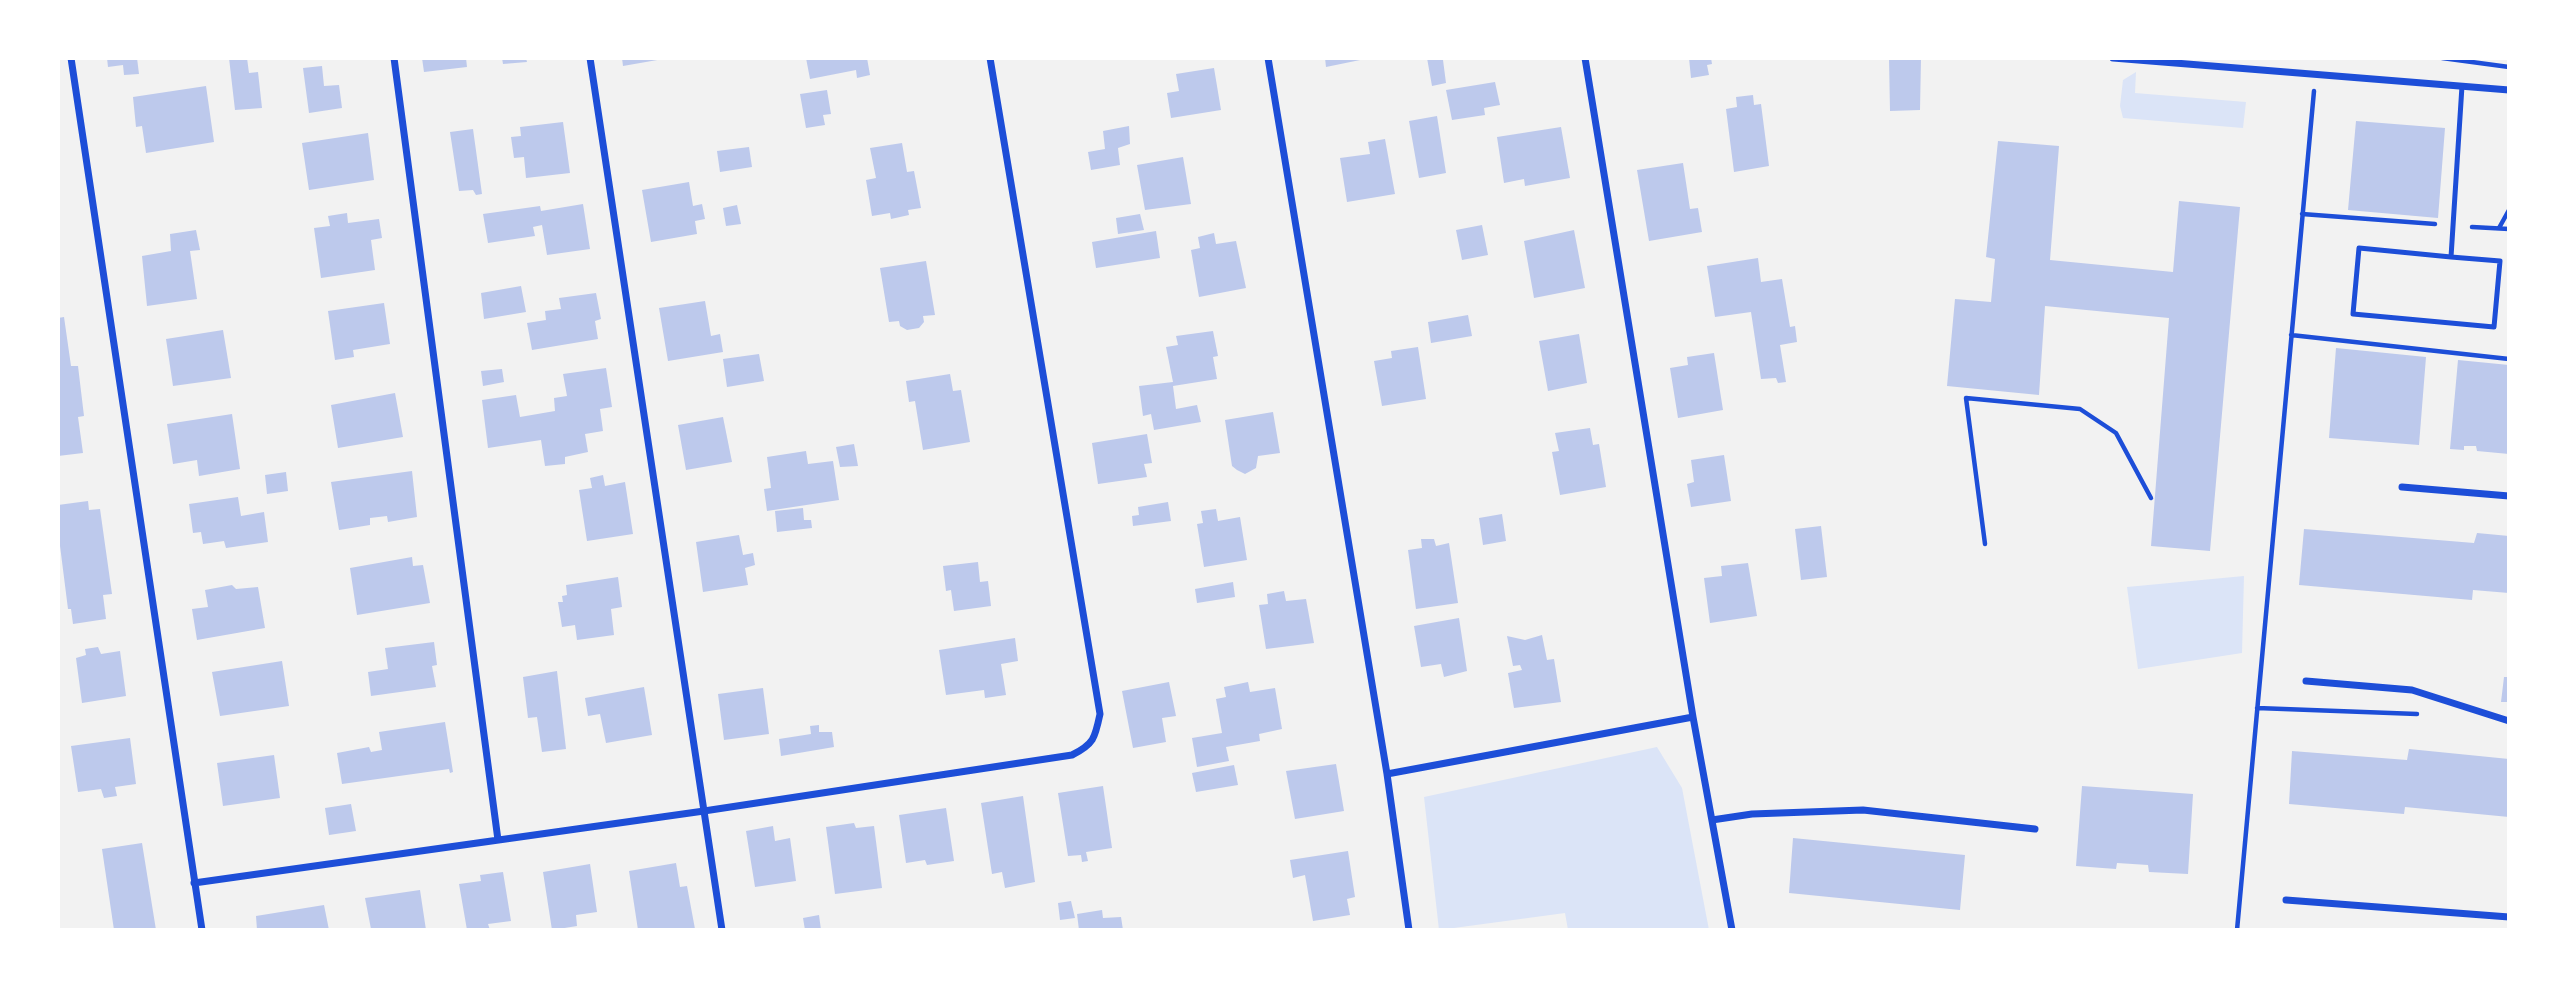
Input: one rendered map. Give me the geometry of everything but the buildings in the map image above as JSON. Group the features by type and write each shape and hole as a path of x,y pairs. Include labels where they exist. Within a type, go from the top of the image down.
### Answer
{"street":[{"path":"71,58 202,930"},
{"path":"394,58 498,840"},
{"path":"590,58 722,930"},
{"path":"194,883 704,811 1072,755 1087,747 1096,736 1100,714 989,58"},
{"path":"1268,58 1387,774 1409,930"},
{"path":"1585,58 1693,717 1732,930"},
{"path":"2113,58 2509,90"},
{"path":"2402,487 2509,496"},
{"path":"2306,681 2412,690 2509,720"},
{"path":"1387,774 1693,717"},
{"path":"1712,820 1752,814 1863,810 2035,829"},
{"path":"2286,900 2509,917"}],"lane":[{"path":"2451,257 2462,86"},
{"path":"2359,248 2451,257 2500,261 2494,327 2353,314 2359,248"}],"path":[{"path":"2442,58 2509,67"},
{"path":"2237,930 2315,74"},
{"path":"2499,228 2509,210"},
{"path":"2302,214 2509,229"},
{"path":"2291,335 2509,359"},
{"path":"1985,544 1966,398 2080,409 2116,433 2151,498"},
{"path":"2257,708 2424,714"}],"shaded area":[{"path":"2136,72 2135,93 2246,102 2243,128 2123,118 2120,106 2123,80"},
{"path":"2244,576 2242,653 2138,669 2127,587"},
{"path":"1657,747 1682,788 1709,930 1568,930 1565,913 1439,930 1424,797"}]}
